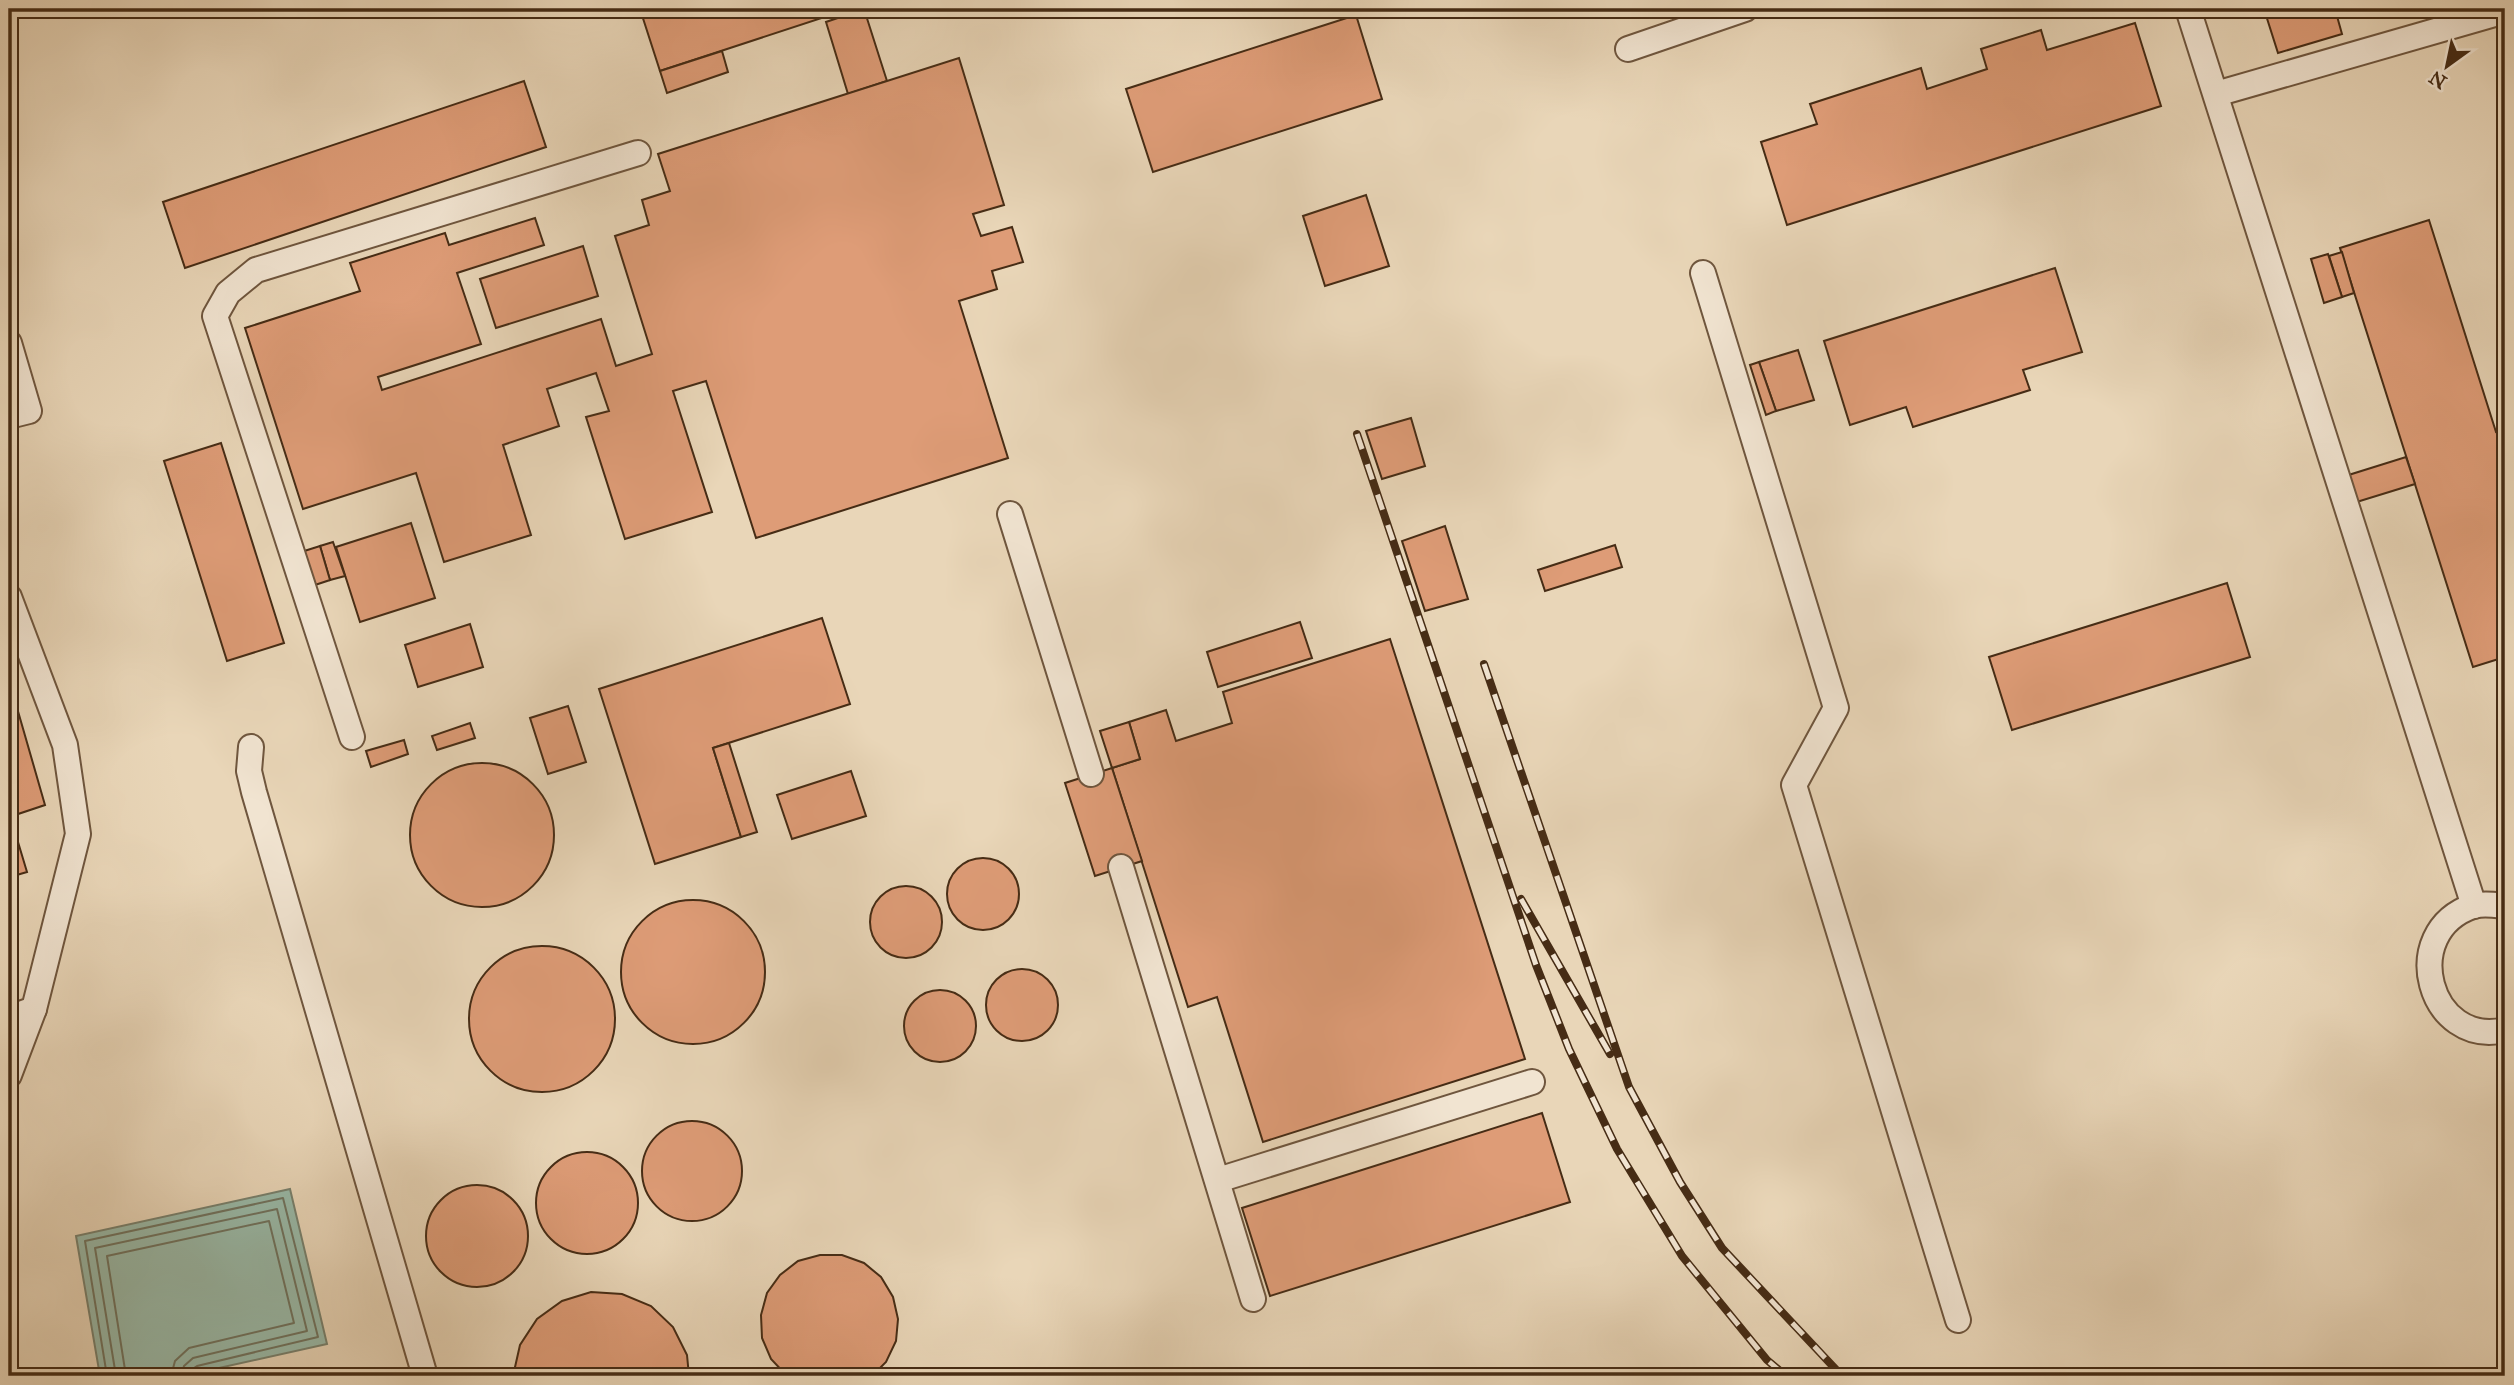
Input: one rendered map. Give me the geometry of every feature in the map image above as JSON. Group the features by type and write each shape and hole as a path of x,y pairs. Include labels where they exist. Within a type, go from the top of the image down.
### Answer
{"lane":[{"path":"1628,49 1745,9"},
{"path":"2188,9 2474,906"},
{"path":"2216,94 2505,11"},
{"path":"352,737 215,316 228,293 256,270 638,153"},
{"path":"1703,273 1836,708 1794,785 1958,1320"},
{"path":"9,343 29,411 9,416"},
{"path":"1010,514 1091,774"},
{"path":"9,597 65,745 78,834 34,1009 9,1075"},
{"path":"251,747 249,771 254,792 425,1376"},
{"path":"1121,867 1253,1299"},
{"path":"2505,906 2474,906 2457,914 2439,932 2429,956 2429,981 2440,1004 2458,1022 2479,1031 2505,1030"},
{"path":"9,1018 34,1009"},
{"path":"1218,1180 1532,1082"}],"water":[{"path":"290,1189 327,1344 183,1376 100,1376 76,1236"}],"building":[{"path":"640,9 849,9 660,71"},
{"path":"864,9 887,81 848,94 826,22"},
{"path":"2264,9 2335,9 2342,34 2278,53"},
{"path":"1356,15 1382,99 1153,172 1126,89"},
{"path":"2135,23 2161,106 1787,225 1761,142 1817,124 1810,104 1921,68 1927,89 1987,69 1981,49 2041,30 2047,50"},
{"path":"722,51 728,72 667,93 660,71"},
{"path":"959,58 1004,205 973,214 981,236 1012,227 1023,262 992,271 997,289 959,301 1008,458 756,538 706,381 673,391 712,512 625,539 586,417 609,411 596,373 547,389 559,426 503,445 531,535 444,562 416,473 303,509 245,328 360,291 350,263 445,233 449,245 535,218 544,245 457,273 481,344 378,377 382,390 601,319 616,366 652,354 615,236 649,225 642,200 670,191 658,154"},
{"path":"524,81 546,147 185,268 163,202"},
{"path":"1366,195 1389,266 1325,286 1303,216"},
{"path":"2429,220 2496,432 2505,429 2505,657 2473,667 2340,248"},
{"path":"583,246 598,296 496,328 480,279"},
{"path":"2342,252 2354,293 2342,297 2329,256"},
{"path":"2328,254 2342,297 2324,303 2311,259"},
{"path":"2055,268 2082,352 2023,370 2030,390 1913,427 1906,407 1850,425 1824,341"},
{"path":"1798,350 1814,400 1776,411 1759,362"},
{"path":"1759,362 1776,411 1766,415 1750,365"},
{"path":"1411,418 1425,466 1382,479 1366,431"},
{"path":"221,443 284,643 227,661 164,461"},
{"path":"2406,457 2415,484 2347,505 2339,478"},
{"path":"411,523 435,598 360,622 336,547"},
{"path":"1445,526 1468,599 1425,611 1402,541"},
{"path":"333,542 345,576 330,580 320,546"},
{"path":"1615,545 1622,567 1545,591 1538,570"},
{"path":"320,546 330,580 309,587 298,553"},
{"path":"2227,583 2250,657 2012,730 1989,657"},
{"path":"822,618 850,704 713,748 741,837 655,864 599,689"},
{"path":"1300,622 1312,658 1218,687 1207,652"},
{"path":"470,624 483,667 418,687 405,645"},
{"path":"1390,639 1525,1059 1263,1142 1217,997 1188,1007 1112,768 1140,759 1129,722 1166,710 1176,741 1232,723 1223,692"},
{"path":"9,680 45,805 9,817"},
{"path":"568,706 586,762 548,774 530,718"},
{"path":"1129,722 1140,759 1112,768 1100,731"},
{"path":"470,723 475,738 437,750 432,736"},
{"path":"404,740 408,754 371,767 366,751"},
{"path":"729,743 757,832 741,837 713,748"},
{"path":"482,763 510,768 533,784 549,807 554,835 549,863 533,886 510,902 482,907 454,902 431,886 415,863 410,835 415,807 431,784 454,768"},
{"path":"1112,768 1142,861 1095,876 1065,783"},
{"path":"851,771 866,816 792,839 777,795"},
{"path":"18,842 27,872 10,877 9,845"},
{"path":"983,858 997,861 1009,868 1016,880 1019,894 1016,908 1009,920 997,927 983,930 969,927 957,920 950,908 947,894 950,880 957,868 969,861"},
{"path":"913,886 932,896 940,908 940,936 932,948 920,956 899,958 880,948 872,936 870,915 880,896 892,888"},
{"path":"693,900 721,905 744,921 760,944 765,972 760,1000 744,1023 721,1039 693,1044 665,1039 642,1023 626,1000 621,972 626,944 642,921 665,905"},
{"path":"542,946 570,952 593,968 609,991 615,1019 609,1047 593,1070 570,1086 542,1092 514,1086 491,1070 475,1047 469,1019 475,991 491,968 514,952"},
{"path":"1022,969 1036,972 1048,979 1055,991 1058,1005 1055,1019 1048,1031 1036,1038 1022,1041 1008,1038 996,1031 989,1019 986,1005 989,991 996,979 1008,972"},
{"path":"933,990 947,990 966,1000 976,1019 976,1033 966,1052 947,1062 933,1062 914,1052 904,1033 904,1019 914,1000"},
{"path":"1542,1113 1570,1202 1270,1296 1242,1208"},
{"path":"692,1121 711,1125 728,1135 738,1152 742,1171 738,1190 728,1207 711,1217 692,1221 673,1217 656,1207 646,1190 642,1171 646,1152 656,1135 673,1125"},
{"path":"587,1152 606,1156 623,1167 634,1184 638,1203 634,1222 623,1239 606,1250 587,1254 568,1250 551,1239 540,1222 536,1203 540,1184 551,1167 568,1156"},
{"path":"467,1185 487,1185 506,1193 520,1207 528,1226 525,1256 506,1279 487,1287 467,1287 448,1279 434,1265 426,1246 426,1226 434,1207 448,1193"},
{"path":"820,1255 842,1255 864,1263 881,1277 893,1297 898,1319 896,1341 886,1362 872,1376 787,1376 771,1359 762,1338 761,1315 767,1293 780,1275 798,1261"},
{"path":"591,1292 622,1294 651,1306 673,1327 687,1355 689,1376 513,1376 520,1345 537,1319 562,1301"}],"railway":[{"path":"1357,434 1536,965 1569,1049 1617,1149 1682,1256 1767,1360 1786,1376"},
{"path":"1484,664 1629,1087 1680,1182 1722,1248 1842,1376"},
{"path":"1521,899 1610,1054"}]}
